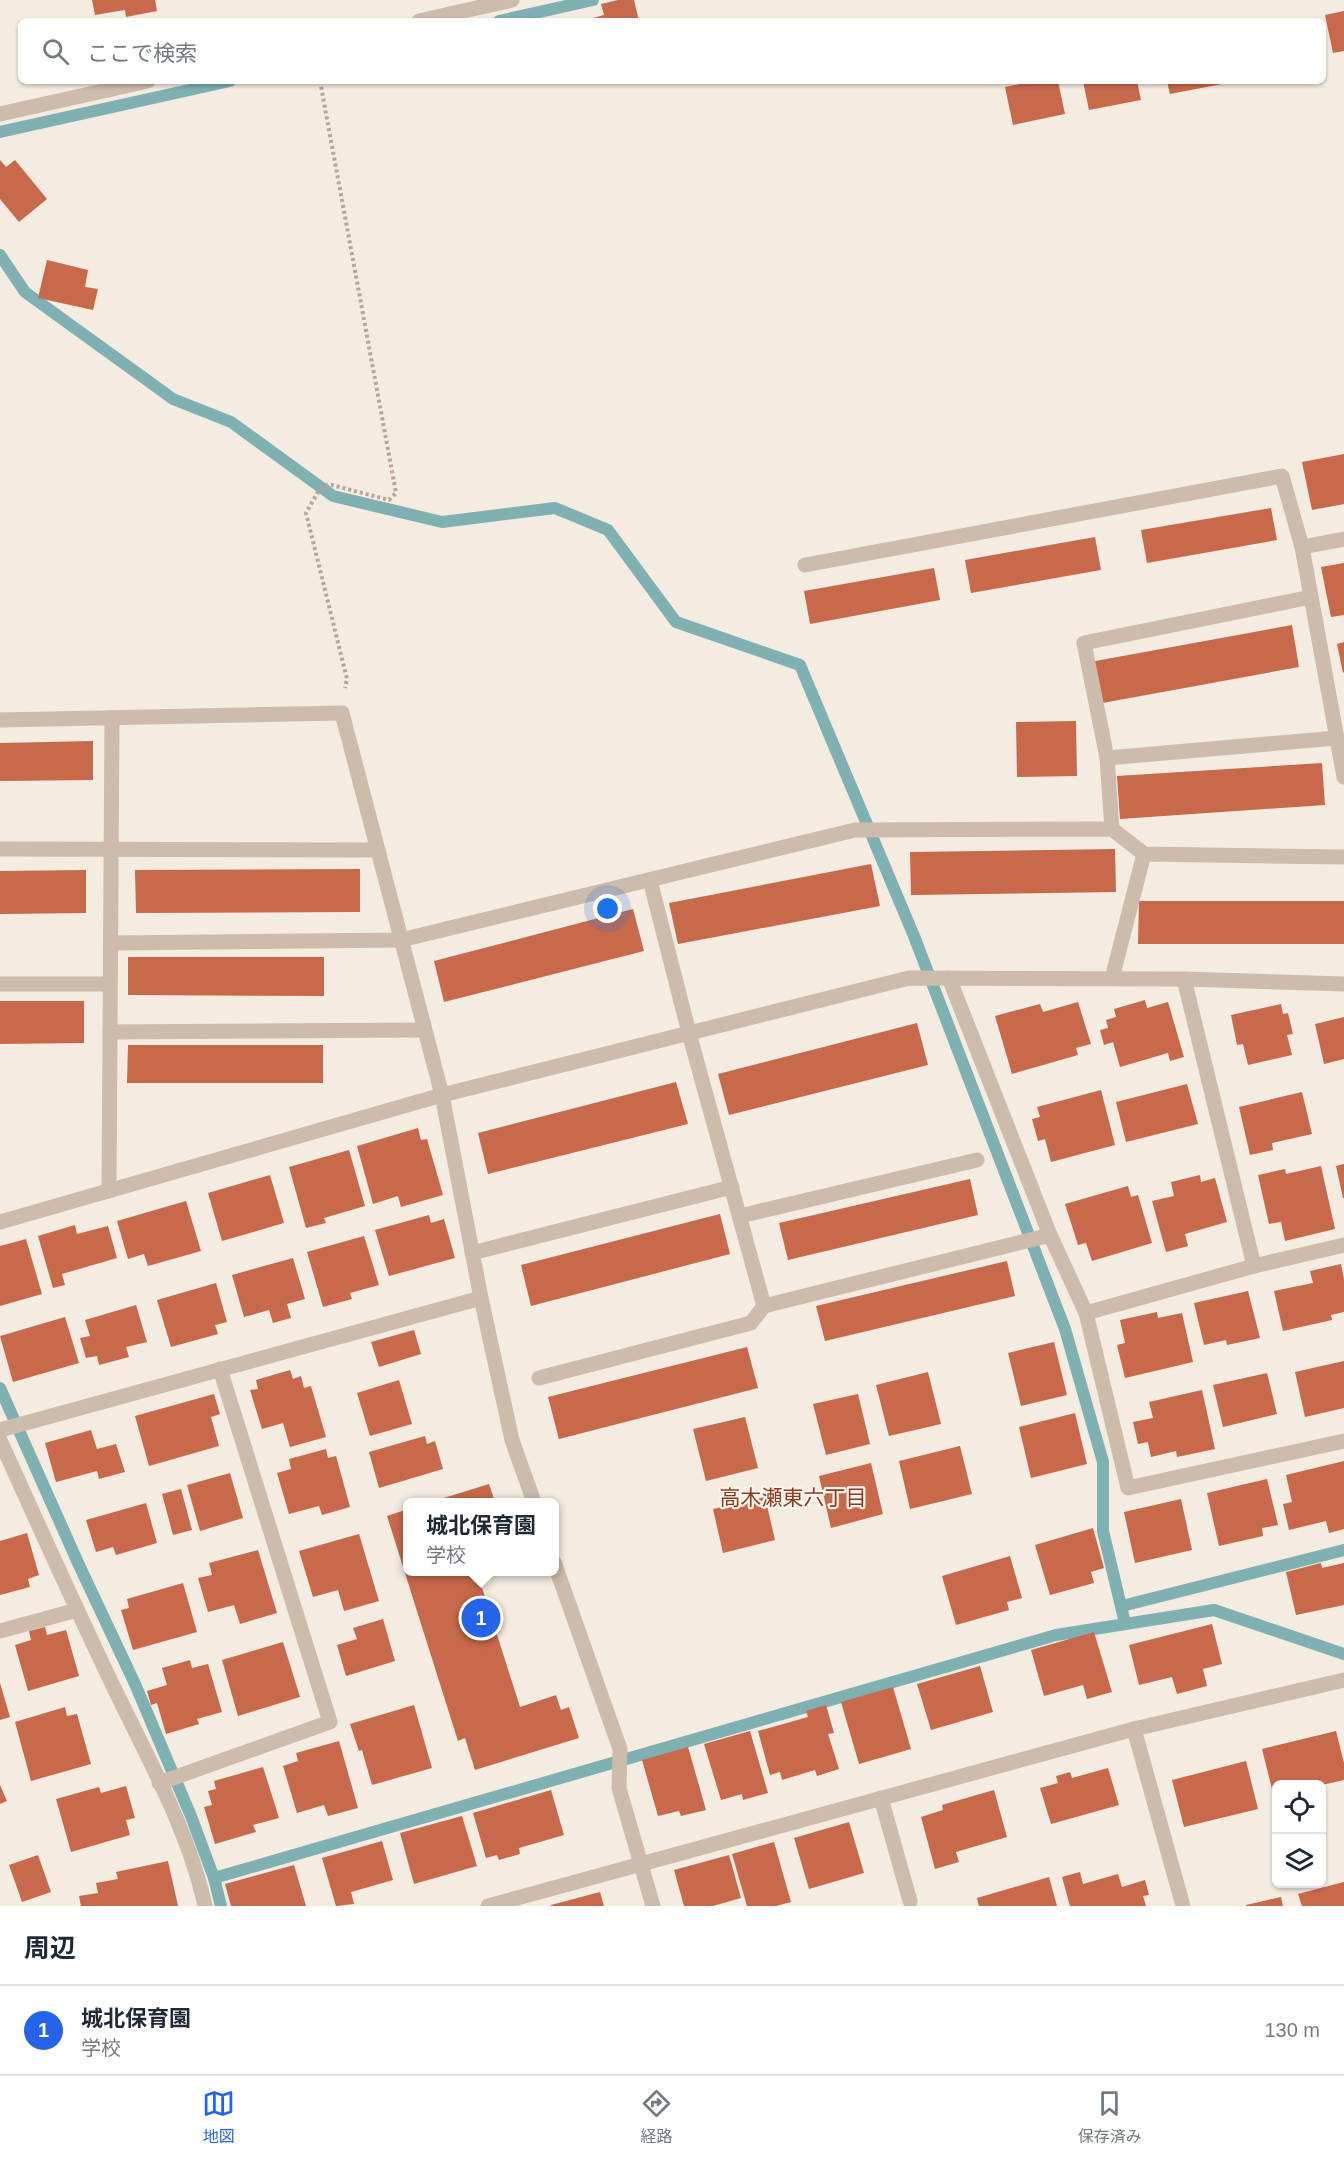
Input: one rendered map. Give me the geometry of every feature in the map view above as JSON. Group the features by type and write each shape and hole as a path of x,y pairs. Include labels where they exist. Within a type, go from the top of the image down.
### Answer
{"street":[{"path":"429,18 478,4 512,0"},
{"path":"0,114 135,84"},
{"path":"805,565 1282,476 1302,547 1344,777"},
{"path":"1302,547 1344,539"},
{"path":"1112,829 1107,758 1084,643 1311,597"},
{"path":"0,720 342,712 442,1095 481,1298 512,1440 532,1498"},
{"path":"109,1191 112,718"},
{"path":"1107,758 1337,738"},
{"path":"111,943 401,940 855,830 1112,829 1144,854 1344,857"},
{"path":"0,849 378,850"},
{"path":"1112,978 1144,854"},
{"path":"650,880 689,1033 764,1306"},
{"path":"0,1222 442,1095 909,978 1112,978 1344,984"},
{"path":"949,978 1050,1235 1086,1313 1128,1488 1344,1441"},
{"path":"1184,979 1254,1266"},
{"path":"0,984 110,984"},
{"path":"110,1032 424,1030"},
{"path":"740,1216 977,1160"},
{"path":"472,1253 732,1187"},
{"path":"539,1378 751,1323 764,1306 1050,1235"},
{"path":"1086,1313 1254,1266 1344,1245"},
{"path":"205,1906 198,1874 163,1781 77,1610 2,1433 28,1422 481,1298"},
{"path":"163,1781 330,1722 220,1369"},
{"path":"559,1574 620,1749 619,1788 653,1906"},
{"path":"0,1631 77,1610"},
{"path":"488,1906 1134,1729 1344,1680"},
{"path":"1134,1729 1183,1906"},
{"path":"881,1798 910,1901"}],"path":[{"path":"321,84 396,493 389,500 328,484 318,492 306,513 346,679 342,712"}],"building":[{"path":"92,0 155,0 157,11 126,17 125,10 95,15"},
{"path":"618,0 634,0 638,18 593,18 604,15 601,4"},
{"path":"1344,11 1344,51 1333,53 1325,15"},
{"path":"1020,84 1059,84 1065,114 1013,125 1005,87"},
{"path":"1084,84 1138,84 1141,100 1089,110"},
{"path":"1168,84 1222,84 1170,94"},
{"path":"0,160 6,167 15,160 47,199 19,222 0,199"},
{"path":"47,260 88,270 85,287 98,289 93,310 38,298"},
{"path":"1344,454 1344,504 1312,510 1302,462"},
{"path":"1271,508 1277,540 1147,563 1141,530"},
{"path":"1095,537 1101,570 971,593 965,560"},
{"path":"1344,563 1344,615 1331,617 1321,567"},
{"path":"934,568 940,600 810,624 804,591"},
{"path":"1292,625 1299,667 1097,704 1090,662"},
{"path":"1344,642 1344,672 1343,673 1337,644"},
{"path":"1076,721 1077,776 1017,777 1016,722"},
{"path":"93,741 93,780 0,781 0,743"},
{"path":"1322,763 1325,805 1120,819 1117,776"},
{"path":"1115,849 1116,892 911,895 910,852"},
{"path":"871,864 880,906 678,944 669,903"},
{"path":"360,869 360,912 136,913 135,870"},
{"path":"86,870 86,913 0,914 0,871"},
{"path":"1139,901 1344,901 1344,944 1138,944"},
{"path":"633,909 644,951 444,1002 434,961"},
{"path":"128,957 324,957 324,996 128,995"},
{"path":"1145,1000 1147,1008 1168,1002 1184,1057 1170,1061 1168,1053 1120,1067 1113,1042 1104,1045 1100,1030 1108,1028 1106,1020 1116,1017 1114,1009"},
{"path":"0,1001 84,1001 84,1043 0,1044"},
{"path":"1078,1002 1091,1044 1076,1048 1078,1055 1012,1074 995,1016 1040,1004 1043,1012"},
{"path":"1281,1004 1283,1014 1288,1013 1293,1034 1287,1035 1292,1055 1248,1065 1243,1044 1237,1045 1231,1015"},
{"path":"1344,1017 1344,1059 1324,1064 1315,1024"},
{"path":"917,1023 928,1065 729,1115 718,1074"},
{"path":"128,1045 323,1045 323,1083 127,1083"},
{"path":"676,1082 688,1124 488,1174 478,1133"},
{"path":"1187,1084 1198,1124 1126,1142 1116,1102"},
{"path":"1101,1090 1115,1145 1051,1162 1045,1139 1038,1141 1032,1119 1040,1117 1037,1107"},
{"path":"1302,1092 1312,1134 1272,1143 1273,1150 1250,1155 1239,1107"},
{"path":"418,1128 421,1140 427,1139 443,1195 401,1207 398,1196 373,1204 357,1146"},
{"path":"349,1150 365,1206 324,1218 326,1223 306,1228 289,1167"},
{"path":"1344,1164 1344,1198 1343,1198 1336,1166"},
{"path":"1321,1166 1335,1229 1285,1241 1281,1222 1269,1224 1258,1175 1285,1169 1286,1174"},
{"path":"270,1175 284,1223 222,1241 208,1193"},
{"path":"1200,1175 1201,1182 1215,1178 1227,1222 1185,1234 1188,1246 1166,1252 1152,1201 1174,1196 1171,1182"},
{"path":"970,1179 978,1215 788,1260 779,1223"},
{"path":"1128,1186 1131,1197 1138,1195 1152,1243 1092,1261 1086,1243 1078,1245 1065,1204"},
{"path":"186,1201 201,1251 148,1266 144,1254 128,1259 117,1221"},
{"path":"720,1214 730,1254 531,1306 521,1265"},
{"path":"429,1215 431,1223 444,1219 455,1258 389,1276 375,1230"},
{"path":"75,1225 77,1234 108,1226 117,1258 62,1274 65,1285 53,1288 38,1236"},
{"path":"364,1236 379,1285 350,1293 352,1299 323,1307 307,1252"},
{"path":"26,1239 42,1294 0,1306 0,1246"},
{"path":"293,1258 305,1299 287,1304 291,1318 273,1323 269,1310 244,1317 232,1275"},
{"path":"1007,1261 1015,1296 825,1341 816,1306"},
{"path":"1341,1264 1344,1279 1344,1312 1331,1315 1332,1320 1283,1331 1274,1291 1313,1283 1310,1271"},
{"path":"216,1283 227,1322 215,1325 218,1334 171,1347 157,1300"},
{"path":"1248,1291 1260,1338 1227,1345 1226,1340 1204,1345 1194,1303"},
{"path":"136,1305 147,1342 126,1347 129,1357 99,1365 97,1356 86,1358 80,1338 90,1336 85,1320"},
{"path":"1157,1312 1158,1318 1182,1313 1193,1362 1125,1378 1117,1345 1125,1343 1120,1320"},
{"path":"65,1317 79,1363 13,1382 0,1336"},
{"path":"414,1330 421,1354 379,1367 371,1342"},
{"path":"1054,1342 1067,1395 1021,1406 1008,1353"},
{"path":"747,1347 758,1388 559,1439 548,1397"},
{"path":"1344,1361 1344,1408 1305,1417 1295,1372"},
{"path":"290,1370 293,1379 301,1376 304,1388 311,1386 326,1437 290,1447 283,1423 262,1429 250,1390 258,1389 256,1380"},
{"path":"928,1372 941,1424 889,1436 876,1385"},
{"path":"1267,1373 1277,1414 1223,1427 1213,1385"},
{"path":"399,1380 412,1424 370,1436 357,1393"},
{"path":"1202,1390 1215,1449 1177,1457 1176,1451 1151,1457 1148,1442 1138,1444 1133,1422 1153,1418 1149,1402"},
{"path":"214,1394 220,1414 211,1417 219,1446 149,1466 135,1416"},
{"path":"858,1394 870,1444 826,1455 813,1404"},
{"path":"1075,1413 1087,1464 1031,1478 1019,1427"},
{"path":"745,1417 758,1468 706,1481 693,1429"},
{"path":"91,1430 97,1449 116,1444 125,1472 99,1479 97,1471 56,1482 45,1443"},
{"path":"425,1436 427,1444 435,1441 443,1469 379,1488 369,1452"},
{"path":"960,1446 972,1494 910,1509 899,1461"},
{"path":"326,1449 328,1458 336,1456 350,1507 322,1515 319,1506 289,1514 277,1473 291,1469 289,1459"},
{"path":"1344,1461 1344,1529 1329,1533 1326,1521 1289,1530 1283,1504 1292,1502 1286,1475"},
{"path":"871,1463 883,1514 831,1528 819,1476"},
{"path":"230,1473 243,1518 200,1531 187,1485"},
{"path":"1267,1479 1278,1525 1262,1528 1263,1536 1219,1546 1207,1493"},
{"path":"489,1484 494,1498 444,1498"},
{"path":"181,1489 192,1530 173,1535 162,1494"},
{"path":"765,1497 775,1540 723,1553 713,1509"},
{"path":"1181,1499 1192,1550 1135,1563 1124,1512"},
{"path":"146,1503 157,1543 116,1555 113,1547 96,1552 86,1520"},
{"path":"403,1511 403,1567 387,1516"},
{"path":"1093,1528 1104,1568 1091,1572 1094,1583 1050,1595 1035,1545"},
{"path":"27,1533 39,1575 28,1579 30,1587 0,1595 0,1541"},
{"path":"359,1534 379,1601 344,1611 338,1590 313,1597 299,1551"},
{"path":"258,1550 277,1613 240,1624 234,1605 208,1612 198,1578 212,1575 209,1563"},
{"path":"1010,1556 1022,1598 1007,1602 1009,1610 956,1625 942,1576"},
{"path":"1321,1563 1322,1568 1344,1563 1344,1605 1296,1615 1286,1572"},
{"path":"406,1576 478,1576 520,1707 556,1695 561,1710 569,1707 579,1738 475,1770 465,1738 458,1741"},
{"path":"183,1583 197,1632 133,1650 121,1610 129,1608 127,1599"},
{"path":"383,1619 395,1661 346,1676 337,1645 357,1639 353,1628"},
{"path":"1212,1624 1222,1664 1203,1669 1207,1686 1177,1694 1172,1677 1139,1685 1129,1645"},
{"path":"45,1627 47,1635 66,1630 79,1676 28,1691 15,1645 31,1640 29,1631"},
{"path":"1094,1632 1112,1692 1087,1699 1083,1685 1044,1696 1031,1650"},
{"path":"283,1642 300,1697 238,1716 222,1660"},
{"path":"190,1660 192,1668 208,1664 222,1712 197,1719 199,1724 166,1734 157,1703 151,1705 147,1691 167,1685 162,1668"},
{"path":"980,1666 993,1712 931,1730 917,1684"},
{"path":"0,1683 10,1717 0,1720"},
{"path":"893,1687 911,1749 859,1764 841,1702"},
{"path":"414,1705 432,1768 372,1785 362,1750 359,1751 350,1724"},
{"path":"826,1705 834,1733 828,1734 839,1769 817,1776 815,1770 782,1780 780,1772 770,1775 758,1731 808,1717 806,1711"},
{"path":"65,1707 67,1716 77,1714 91,1764 31,1781 15,1722"},
{"path":"750,1731 768,1793 743,1800 742,1794 721,1800 704,1744"},
{"path":"1336,1731 1344,1763 1344,1780 1326,1784 1326,1780 1272,1780 1272,1789 1262,1749"},
{"path":"339,1741 358,1808 328,1816 324,1805 297,1813 283,1766 298,1761 296,1753"},
{"path":"688,1747 706,1810 681,1816 679,1811 658,1816 642,1760"},
{"path":"1246,1761 1258,1809 1184,1827 1172,1780"},
{"path":"263,1767 279,1818 253,1825 256,1832 215,1844 204,1807 212,1805 208,1791 216,1789 214,1781"},
{"path":"1108,1768 1119,1805 1051,1824 1040,1788 1058,1783 1056,1776 1070,1772 1072,1778"},
{"path":"0,1785 7,1801 0,1804"},
{"path":"126,1786 135,1818 126,1820 130,1835 71,1852 56,1799 99,1787 101,1793"},
{"path":"551,1790 564,1835 519,1848 520,1854 499,1860 497,1855 486,1858 473,1813"},
{"path":"994,1790 1007,1837 956,1852 959,1862 935,1869 921,1817 943,1810 942,1805"},
{"path":"462,1816 477,1866 414,1884 400,1833"},
{"path":"849,1822 864,1873 809,1889 794,1838"},
{"path":"382,1841 393,1880 351,1892 354,1904 336,1906 322,1858"},
{"path":"774,1842 791,1902 776,1906 747,1906 732,1854"},
{"path":"38,1855 51,1892 22,1902 9,1865"},
{"path":"729,1855 741,1898 713,1906 684,1906 674,1870"},
{"path":"168,1861 178,1906 81,1906 79,1896 98,1893 96,1883 118,1879 116,1872"},
{"path":"294,1865 306,1906 231,1906 225,1884"},
{"path":"1080,1872 1083,1884 1118,1874 1122,1887 1145,1880 1149,1895 1143,1896 1146,1906 1070,1906 1062,1877"},
{"path":"1049,1877 1057,1906 979,1906 977,1898"},
{"path":"1344,1882 1344,1906 1302,1906 1298,1894"},
{"path":"600,1892 604,1906 551,1906 551,1905"},
{"path":"1281,1897 1283,1906 1246,1906 1246,1905"}],"waterway":[{"path":"512,18 593,0"},
{"path":"0,132 216,84"},
{"path":"0,255 25,292 173,399 231,422 333,496 442,522 555,508 608,530 676,622 800,665 914,936 1065,1329 1103,1462 1103,1531 1125,1623"},
{"path":"0,1388 135,1684 191,1816 214,1878 221,1906"},
{"path":"1122,1606 1344,1550"},
{"path":"214,1878 1056,1635 1214,1610 1344,1654"}],"place":[{"name":"城北保育園","path":"481,1618"}],"district":[{"name":"高木瀬東六丁目","path":"793,1498"}]}
